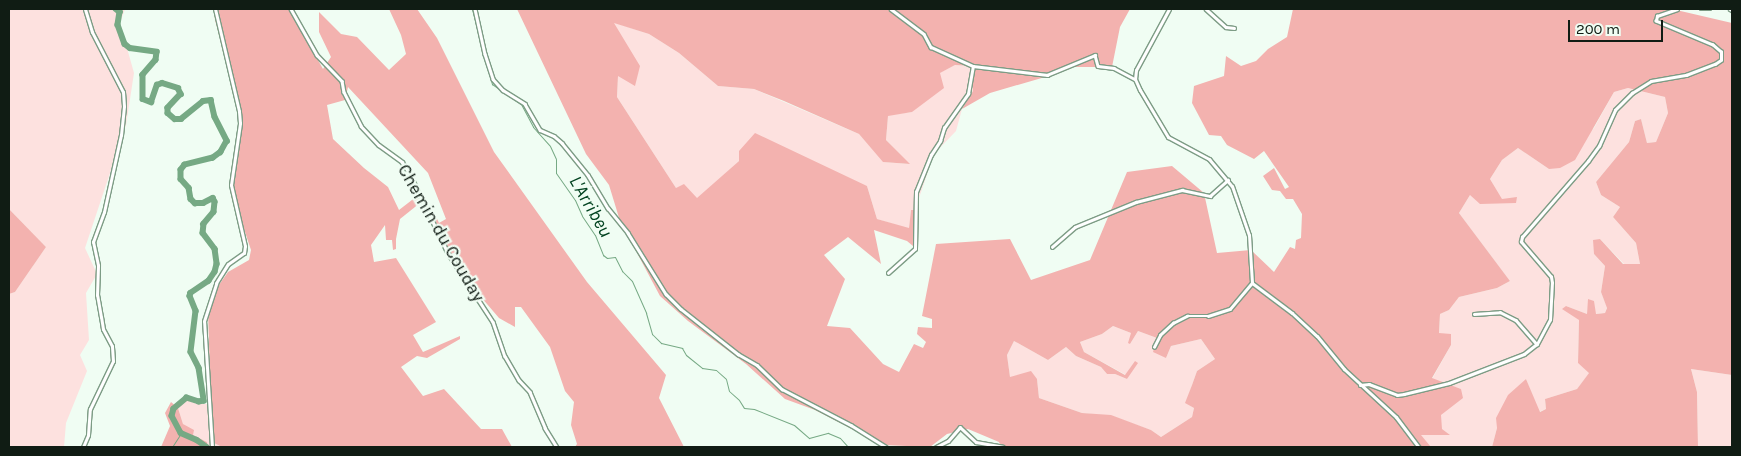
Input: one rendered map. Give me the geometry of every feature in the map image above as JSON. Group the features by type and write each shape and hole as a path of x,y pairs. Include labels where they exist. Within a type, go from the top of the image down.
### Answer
{"street":[{"path":"83,447 88,435 90,409 113,361 112,346 103,329 100,317 97,296 98,265 93,242 104,212 122,135 124,106 123,92 92,32 85,9"},
{"path":"212,447 204,321 216,283 228,264 244,254 245,246 231,185 240,123 239,111 215,9"},
{"name":"Chemin du Couday","path":"291,9 317,55 342,81 344,92 361,126 379,145 402,162 409,172 448,253 493,322 505,356 519,380 530,392 545,428 556,447"},
{"path":"474,9 484,54 493,79 503,90 525,104 540,130 554,136 562,143 588,175 608,208 628,233 666,294 681,309 738,354 757,365 782,389 851,425 886,447"},
{"path":"891,9 924,34 931,47 973,66 1047,75 1095,55 1098,66 1114,68 1135,79 1168,137 1209,159 1228,180 1236,193 1248,235 1252,283 1230,309 1208,316 1187,316 1173,323 1160,335 1154,347"},
{"path":"1135,79 1136,70 1169,9"},
{"path":"1206,9 1226,27 1234,28"},
{"path":"1360,385 1369,384 1397,395 1404,394 1458,380 1524,354 1538,344 1550,320 1552,282 1551,277 1521,242 1522,237 1588,161 1598,146 1615,110 1632,92 1651,81 1686,75 1721,60 1721,52 1713,45 1656,21 1657,16 1677,9"},
{"path":"1702,9 1710,9"},
{"path":"888,273 915,249 916,192 931,155 940,141 944,128 968,94 973,66"},
{"path":"1052,247 1075,227 1136,202 1182,190 1210,196 1228,180"},
{"path":"1252,283 1292,313 1317,336 1344,369 1396,417 1419,447"},
{"path":"1474,314 1500,312 1516,320 1538,344"},
{"path":"936,447 948,441 960,427 976,442 1003,447"}],"shaded area":[{"path":"9,9 125,9 120,23 134,73 126,125 85,248 97,274 86,293 89,340 80,355 87,371 66,423 64,447 9,447 9,294 15,292 46,247 9,209"},
{"path":"214,9 289,9 323,69 331,57 319,32 319,12 341,34 357,37 389,70 406,54 401,35 389,9 417,9 437,38 494,152 587,282 666,375 659,398 684,447 575,447 577,444 571,425 574,402 565,391 550,347 521,307 515,307 515,327 499,318 469,283 426,213 433,210 439,223 446,219 428,173 348,87 345,100 327,105 333,139 388,187 399,210 421,193 425,199 400,219 396,249 393,250 392,240 386,240 385,225 371,245 374,262 396,258 436,322 413,335 423,352 460,336 460,339 427,358 417,356 401,367 423,396 444,389 481,429 502,429 512,447 222,447 212,442 208,311 214,292 228,272 249,260 251,250 235,202 232,174 240,143 240,114 215,20"},
{"path":"517,9 1130,9 1120,27 1112,67 1071,67 1052,75 990,93 962,109 973,91 972,66 955,65 940,73 944,88 912,112 888,116 886,140 910,164 883,162 859,134 784,101 754,89 718,86 679,53 649,34 614,23 640,66 635,86 618,76 617,97 676,188 684,184 697,198 739,161 739,151 755,133 867,186 877,219 909,228 911,210 914,210 913,246 907,241 874,230 881,264 848,237 824,255 845,279 827,326 850,328 883,364 899,372 914,344 923,348 926,342 917,334 918,327 932,328 932,319 922,316 936,244 1010,239 1031,280 1090,260 1127,172 1172,166 1204,193 1217,253 1251,250 1274,272 1290,247 1295,249 1296,240 1301,238 1302,214 1293,199 1286,199 1280,191 1272,190 1263,176 1274,168 1285,189 1289,187 1264,151 1254,159 1227,145 1221,136 1209,135 1192,103 1194,86 1224,76 1226,56 1241,66 1256,61 1268,49 1287,37 1293,9 1672,9 1732,23 1732,375 1691,369 1697,392 1698,447 1492,447 1497,428 1496,418 1508,395 1526,379 1540,412 1546,409 1545,399 1577,389 1589,373 1578,363 1579,320 1562,309 1566,306 1587,314 1588,299 1594,301 1596,314 1605,313 1607,308 1601,292 1605,266 1594,254 1593,240 1600,239 1623,264 1640,264 1636,243 1613,217 1620,207 1601,195 1596,182 1629,142 1635,121 1641,119 1647,143 1656,142 1668,113 1665,97 1628,88 1614,92 1575,160 1560,168 1549,169 1518,148 1502,160 1490,179 1502,199 1517,197 1516,203 1480,204 1470,195 1459,213 1510,281 1497,288 1459,297 1449,310 1440,314 1439,333 1451,334 1451,345 1432,378 1461,389 1463,398 1441,415 1442,429 1450,435 1421,435 1431,447 1001,447 999,442 968,429 947,434 930,447 883,445 815,410 785,399 746,364 688,321 660,296 620,221 609,185 586,154","holes":["1113,326 1131,333 1128,343 1130,344 1138,331 1157,338 1153,352 1166,358 1171,346 1201,339 1215,359 1197,371 1185,403 1194,408 1192,417 1161,437 1151,430 1111,415 1082,413 1039,398 1037,379 1031,371 1010,377 1007,355 1014,341 1048,360 1066,347 1076,356 1101,367 1107,374 1115,374 1127,379 1138,363 1135,361 1125,375 1084,352 1080,342 1102,334"]},
{"path":"613,22 649,34 679,53 718,86 754,89 859,134 884,162 909,164 886,140 888,115 912,112 939,73 955,65 972,66 973,91 962,109 956,131 934,154 919,198 918,244 913,246 914,210 911,210 909,229 877,219 867,186 739,161 697,199 676,188 617,97 618,75"},
{"path":"1628,88 1665,97 1668,113 1656,142 1647,143 1641,119 1635,121 1629,142 1596,182 1601,195 1620,207 1613,217 1636,243 1640,264 1624,264 1600,239 1594,254 1605,266 1601,292 1607,307 1605,313 1595,314 1589,299 1587,314 1566,306 1579,320 1578,363 1590,372 1577,389 1545,399 1546,409 1539,412 1526,379 1497,428 1492,447 1431,447 1420,435 1449,435 1441,429 1441,415 1461,389 1432,379 1451,345 1439,333 1440,314 1449,310 1459,297 1497,288 1510,281 1459,213 1470,195 1502,200 1490,179 1502,160 1518,148 1549,169 1594,128 1614,92"},
{"path":"9,209 46,247 15,292 9,294"},
{"path":"1113,326 1131,333 1130,344 1138,331 1157,338 1166,358 1171,346 1201,339 1215,359 1197,371 1186,403 1194,408 1192,417 1161,437 1151,430 1111,416 1082,413 1039,398 1037,379 1010,378 1007,355 1014,341 1048,360 1066,347 1076,356 1101,367 1107,374 1115,374 1127,379 1135,361 1126,375 1084,352 1080,342 1102,334"},
{"path":"1691,369 1732,375 1732,447 1698,447 1697,392"},
{"path":"186,400 198,404 211,404 212,442 222,447 208,447 207,442 193,435 183,424 178,408"},
{"path":"171,402 178,408 183,424 194,430 193,435 207,442 208,447 161,447 170,426 165,413"}],"waterway":[{"path":"116,9 120,12 118,25 125,44 130,48 157,52 156,60 143,75 143,99 151,102 157,85 162,83 178,88 181,94 168,108 168,113 175,119 181,119 203,101 211,100 215,117 227,141 221,152 213,158 185,165 181,170 181,179 189,188 191,199 195,203 203,203 213,198 215,202 214,212 204,224 203,233 215,249 217,264 215,272 209,281 191,293 190,296 196,311 191,352 199,368 204,401 199,402 187,398 174,409 172,416 181,433 207,447"},
{"name":"L'Arribeu","path":"472,9 492,84 521,104 533,127 550,146 556,159 556,173 575,200 582,216 595,235 603,255 607,258 615,257 622,271 632,281 646,313 652,334 661,343 682,348 686,355 702,368 716,370 726,379 729,391 739,400 744,408 754,409 794,425 809,438 828,433 840,438 848,447"},
{"path":"172,447 181,433"}]}
